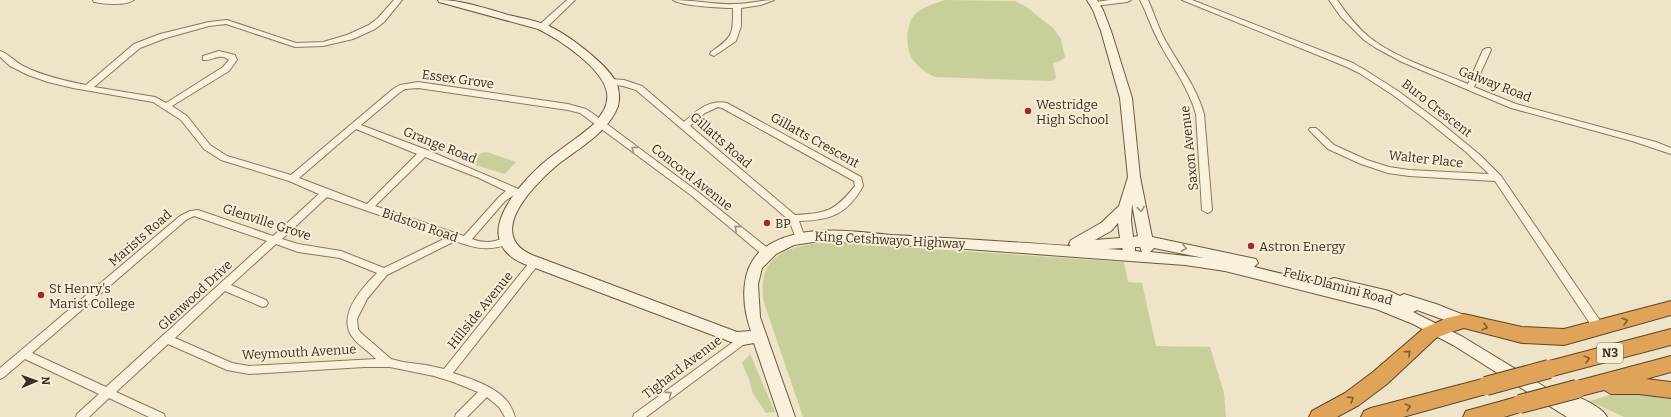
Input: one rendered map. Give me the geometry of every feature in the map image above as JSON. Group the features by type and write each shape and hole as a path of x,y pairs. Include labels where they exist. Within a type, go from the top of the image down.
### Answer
{"highway":[{"path":"1319,417 1352,399 1375,382 1430,334 1449,325 1548,337 1564,337 1671,308"},
{"name":"N3","path":"1371,417 1671,337"},
{"name":"N3","path":"1473,417 1671,364"},
{"path":"1582,388 1639,386 1671,389"}],"main road":[{"path":"443,0 542,27 569,42 596,66 610,82 613,91 611,108 601,124 593,133 518,192 506,221 504,230 507,241 513,251 520,256 535,262 664,309 736,338 743,339 758,336"},
{"path":"1093,2 1115,57 1126,98 1134,177 1148,258"},
{"path":"1131,257 1124,225 1124,210 1126,197 1134,177"},
{"path":"1069,247 1103,229 1124,210"},
{"name":"King Cetshwayo Highway","path":"787,417 765,350 758,336 753,317 751,284 756,266 767,253 782,244 800,238 820,236 1047,249 1131,257"},
{"name":"Felix Dlamini Road","path":"1127,242 1146,241 1230,258 1389,297 1449,325 1599,417"},
{"name":"King Cetshwayo Highway","path":"1047,249 1127,242"},
{"name":"Felix Dlamini Road","path":"1131,257 1185,260 1219,265 1273,277 1378,304 1406,314 1449,325 1458,341 1581,417"}],"street":[{"path":"97,0 109,2 130,0"},
{"path":"89,87 136,46 163,36 209,24 227,22 295,45 323,44 350,37 372,27 381,20 398,0"},
{"path":"542,27 571,0"},
{"path":"677,0 707,5 737,7 755,5 770,0"},
{"path":"1093,2 1127,0"},
{"name":"Saxon Avenue","path":"1144,0 1162,41 1193,90 1197,101 1200,114 1207,210"},
{"name":"Buro Crescent","path":"1186,0 1350,65 1390,88 1442,128 1484,162 1498,178 1599,328"},
{"name":"Galway Road","path":"1333,0 1351,25 1365,39 1379,48 1470,88 1524,109 1629,137 1671,151"},
{"path":"714,54 732,41 737,26 737,7"},
{"path":"1470,88 1487,50"},
{"name":"Bidston Road","path":"0,53 15,66 31,74 53,80 155,100 167,106 184,118 207,147 224,158 292,178 326,193 465,241 485,246 507,241"},
{"path":"167,106 226,69 233,60 232,57 221,53 214,54 206,58"},
{"name":"Gillatts Road","path":"610,82 624,83 639,88 793,218"},
{"name":"Essex Grove","path":"292,178 399,89 418,85 575,108 589,115 601,124"},
{"name":"Gillatts Crescent","path":"685,126 707,107 716,104 724,105 858,179 859,186 857,189 835,212 826,216 793,218"},
{"name":"Concord Avenue","path":"601,124 695,194 767,253"},
{"name":"Grange Road","path":"356,126 424,152 518,192"},
{"name":"Walter Place","path":"1313,130 1331,147 1364,162 1388,170 1409,173 1498,178"},
{"path":"369,207 424,152"},
{"path":"465,241 502,199 518,192"},
{"name":"Glenwood Drive","path":"81,417 326,193"},
{"name":"Glenville Grove","path":"187,215 198,213 298,248 341,255 384,272"},
{"name":"Marists Road","path":"0,374 187,215"},
{"path":"793,218 800,238"},
{"path":"390,363 360,339 352,327 352,319 356,309 375,280 384,272 455,237"},
{"name":"Hillside Avenue","path":"446,374 535,262"},
{"path":"224,286 263,303"},
{"name":"Weymouth Avenue","path":"167,338 231,367 248,370 364,363 390,363 446,374 496,397 502,403 510,417"},
{"name":"Tighard Avenue","path":"638,417 743,339"},
{"path":"25,354 160,417"},
{"path":"460,417 485,392"}],"green space":[{"path":"945,0 1015,1 1028,8 1053,28 1061,39 1065,57 1060,61 1053,63 1056,78 1050,81 935,77 920,68 910,55 908,43 908,29 912,17 922,9"},
{"path":"487,152 516,162 505,174 472,164 481,153"},
{"path":"827,242 1124,262 1128,282 1142,283 1156,346 1210,347 1224,393 1226,417 803,417 764,303 763,287 765,274 770,264 778,256 799,246"},
{"path":"750,354 775,412 766,413 753,394 749,379 742,363"},
{"path":"1616,393 1671,395 1671,417 1624,417 1590,401"}],"place":[{"name":"Westridge High School","path":"1028,111"},
{"name":"BP","path":"767,223"},
{"name":"Astron Energy","path":"1251,246"},
{"name":"St Henry's Marist College","path":"41,295"}]}
